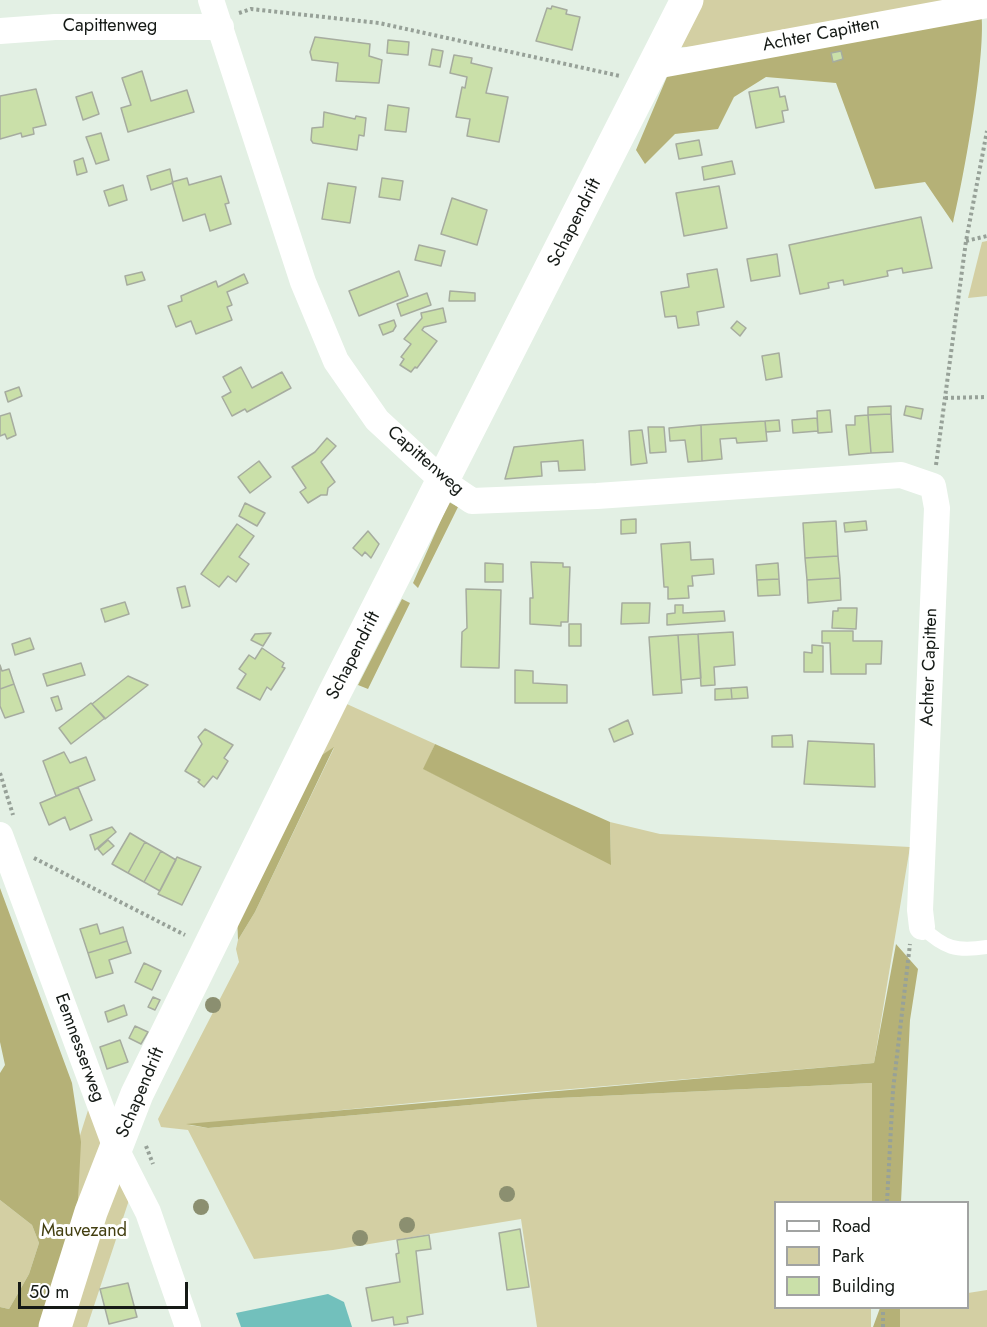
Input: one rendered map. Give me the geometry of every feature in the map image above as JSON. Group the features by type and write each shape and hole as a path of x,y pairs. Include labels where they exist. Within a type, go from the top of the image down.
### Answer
{"street":[{"name":"Schapendrift","path":"55,1327 91,1212 117,1151 137,1094 207,948 687,0"},
{"name":"Achter Capitten","path":"651,73 987,5"},
{"name":"Capittenweg","path":"0,31 216,16 303,282 336,361 377,420 444,482 472,501 597,496 901,475 933,486"},
{"name":"Achter Capitten","path":"922,927 920,910 937,508 933,486"},
{"name":"Eemnesserweg","path":"0,835 117,1151 147,1212 188,1327"}],"lane":[{"path":"922,927 939,944 967,950 987,947"}],"path":[{"path":"216,16 251,9 379,23 575,68 651,73"},
{"path":"933,486 966,241 987,130"},
{"path":"966,241 987,236"},
{"path":"945,398 987,397"},
{"path":"25,854 207,948"},
{"path":"887,1201 893,1090 910,942 922,927"},
{"path":"883,1309 883,1327"}],"green space":[{"path":"697,0 987,0 725,46 681,47"},
{"path":"987,241 987,296 968,298 982,242"},
{"path":"338,700 435,744 424,769 611,864 610,822 660,834 910,847 874,1063 443,1100 189,1125 208,1128 538,1099 872,1083 872,1201 774,1201 774,1309 871,1309 871,1327 537,1327 521,1219 333,1250 254,1259 188,1130 161,1127 158,1119 239,962 236,949 238,940 255,912 334,748 307,765"},
{"name":"Mauvezand","path":"90,1104 133,1188 87,1327 19,1327"},
{"path":"0,1200 32,1225 39,1243 29,1274 9,1309 0,1307"},
{"path":"987,1290 987,1327 900,1327 900,1309 969,1309 969,1293"}],"shaded area":[{"path":"981,11 978,83 953,223 925,182 875,189 836,83 766,77 734,97 718,129 675,134 645,164 636,150 669,72"},
{"path":"449,502 458,507 418,588 413,583"},
{"path":"402,599 410,603 368,689 358,685"},
{"path":"435,744 610,822 611,865 423,769"},
{"path":"334,747 255,912 238,940 237,914 307,765"},
{"path":"0,888 72,1083 81,1142 77,1219 43,1327 0,1327 0,1307 9,1309 29,1274 39,1243 32,1225 0,1200 0,1073 5,1065 0,1042"},
{"path":"896,944 918,969 910,1020 901,1201 872,1201 872,1083 538,1099 208,1128 186,1124 874,1063"},
{"path":"880,1309 900,1309 900,1327 873,1327"}],"water":[{"path":"328,1294 344,1302 352,1327 241,1327 236,1313"}],"building":[{"path":"552,6 567,10 566,14 580,17 572,50 536,41 547,8 551,9"},
{"path":"315,37 370,44 369,56 382,60 379,83 336,81 338,63 312,60 310,52"},
{"path":"388,40 409,42 408,55 387,53"},
{"path":"432,49 443,51 440,67 429,65"},
{"path":"841,51 843,59 833,62 831,53"},
{"path":"454,55 472,58 471,63 492,68 486,93 508,97 499,142 467,136 470,119 456,117 462,87 465,88 467,77 450,73"},
{"path":"142,71 151,101 187,90 194,112 128,132 121,108 131,105 122,78"},
{"path":"778,87 780,97 785,96 788,110 782,111 784,122 756,128 749,92"},
{"path":"36,89 46,125 33,128 34,134 22,137 21,133 0,139 0,96"},
{"path":"92,92 99,114 83,120 76,97"},
{"path":"388,105 409,108 406,132 385,130"},
{"path":"324,112 355,119 356,116 366,118 364,136 359,135 357,150 313,143 312,128 323,127"},
{"path":"101,133 109,160 96,164 86,137"},
{"path":"699,140 702,155 679,159 676,144"},
{"path":"83,158 87,172 77,175 74,161"},
{"path":"732,161 735,174 704,180 702,167"},
{"path":"170,169 173,183 151,190 147,176"},
{"path":"221,176 229,203 225,204 231,224 210,231 205,214 183,221 172,182 187,178 189,185"},
{"path":"382,178 403,181 400,200 379,197"},
{"path":"328,183 356,187 350,223 322,219"},
{"path":"123,185 127,200 109,206 104,191"},
{"path":"719,186 727,228 684,236 676,193"},
{"path":"452,198 487,210 477,245 441,234"},
{"path":"921,217 932,268 903,273 902,268 887,271 888,276 844,285 843,280 828,283 829,288 800,294 789,245"},
{"path":"419,245 445,251 441,266 415,260"},
{"path":"777,254 780,276 751,281 747,259"},
{"path":"717,269 724,307 697,312 699,325 678,328 676,316 665,317 661,292 689,287 687,274"},
{"path":"399,271 408,296 359,316 349,291"},
{"path":"142,272 145,280 127,285 125,276"},
{"path":"244,274 248,283 227,292 232,305 227,307 232,320 196,334 191,321 176,327 168,306 182,301 181,296 216,281 218,287"},
{"path":"450,291 475,293 475,301 449,301"},
{"path":"427,293 431,305 401,316 397,304"},
{"path":"443,308 446,322 424,327 422,330 437,341 417,368 415,367 411,372 400,365 404,359 401,357 411,344 404,339 422,318 421,313"},
{"path":"394,320 396,326 393,331 383,335 379,325"},
{"path":"737,321 746,328 740,336 731,328"},
{"path":"779,353 782,377 766,380 762,356"},
{"path":"241,367 252,388 282,372 291,388 247,412 245,409 232,416 222,397 231,392 223,377"},
{"path":"19,387 22,396 8,402 5,392"},
{"path":"891,406 891,414 868,415 868,407"},
{"path":"906,406 923,409 921,419 904,415"},
{"path":"830,410 832,432 818,433 817,411"},
{"path":"10,413 16,435 7,439 5,434 0,436 0,416"},
{"path":"891,414 893,452 871,453 868,415"},
{"path":"868,415 871,453 849,455 846,425 855,425 855,416"},
{"path":"817,418 818,431 793,433 792,420"},
{"path":"779,420 780,431 766,432 765,421"},
{"path":"765,421 767,441 737,443 736,438 720,439 722,459 702,461 701,425"},
{"path":"701,425 702,461 688,462 685,440 670,441 669,428"},
{"path":"648,427 664,427 666,452 650,453"},
{"path":"642,430 647,463 631,465 629,431"},
{"path":"327,438 336,446 321,462 335,482 328,488 327,495 321,495 308,503 300,492 306,488 292,467 315,452"},
{"path":"583,440 585,470 559,471 558,461 541,462 542,476 505,479 514,447"},
{"path":"259,461 271,477 250,493 238,477"},
{"path":"245,503 265,513 257,526 239,516"},
{"path":"636,519 636,533 621,534 621,520"},
{"path":"836,521 838,556 805,558 803,523"},
{"path":"866,521 867,530 845,532 844,523"},
{"path":"237,524 254,536 239,557 249,564 236,582 228,576 219,587 201,574"},
{"path":"368,531 379,544 371,558 365,552 362,556 353,548"},
{"path":"690,542 691,560 713,559 714,574 692,576 693,586 688,586 689,598 668,599 668,587 664,587 661,544"},
{"path":"838,556 840,578 807,580 805,558"},
{"path":"531,562 563,563 563,567 570,567 568,622 561,622 561,626 530,624 530,598 533,598"},
{"path":"485,563 503,564 503,582 485,582"},
{"path":"778,563 779,579 757,580 756,565"},
{"path":"840,578 841,600 808,603 807,580"},
{"path":"779,579 780,595 758,596 757,580"},
{"path":"185,586 190,606 182,608 177,588"},
{"path":"466,589 501,590 499,668 461,667 462,632 467,628"},
{"path":"125,602 129,614 105,622 101,609"},
{"path":"622,603 650,603 649,623 621,624"},
{"path":"675,605 683,605 683,613 724,611 725,621 667,625 667,614 675,613"},
{"path":"838,608 857,608 856,629 832,628 833,611 838,611"},
{"path":"569,624 581,624 581,646 569,646"},
{"path":"822,631 853,631 853,641 882,641 881,664 866,664 866,674 831,674 830,643 822,643"},
{"path":"733,632 735,665 714,667 715,685 701,686 698,634"},
{"path":"271,633 263,646 251,640 255,634"},
{"path":"698,634 701,678 681,680 678,635"},
{"path":"678,635 682,693 653,695 649,637"},
{"path":"30,638 34,649 15,655 12,644"},
{"path":"812,645 823,646 823,672 804,672 804,652 812,653"},
{"path":"262,648 284,663 282,667 285,668 271,690 267,687 260,700 237,688 246,674 239,669 249,655 255,659"},
{"path":"81,663 85,675 47,686 43,674"},
{"path":"0,665 2,671 9,669 14,684 0,689"},
{"path":"515,670 533,671 533,683 567,685 567,703 515,703"},
{"path":"128,676 148,685 105,719 92,704"},
{"path":"14,684 24,712 5,718 0,706 0,689"},
{"path":"747,687 748,698 732,699 731,688"},
{"path":"731,688 732,699 715,700 715,689"},
{"path":"58,696 62,709 56,711 51,698"},
{"path":"91,703 105,718 71,744 59,728"},
{"path":"628,720 633,734 614,742 609,729"},
{"path":"205,729 233,745 224,758 228,761 217,779 213,776 204,787 198,782 200,780 185,771 202,744 198,737"},
{"path":"792,735 793,747 772,747 772,736"},
{"path":"808,741 874,744 875,787 804,784"},
{"path":"64,752 70,763 86,757 95,780 56,796 43,761"},
{"path":"78,787 92,820 70,830 65,817 49,825 40,803"},
{"path":"112,827 116,832 95,850 90,835"},
{"path":"130,833 145,842 128,873 112,864"},
{"path":"108,840 114,846 103,855 98,849"},
{"path":"145,842 161,851 144,882 128,873"},
{"path":"161,851 176,860 160,891 144,882"},
{"path":"177,857 201,867 182,905 158,894"},
{"path":"97,924 100,934 123,927 127,941 88,953 80,929"},
{"path":"127,941 131,953 109,960 113,973 96,978 88,953"},
{"path":"144,963 161,971 152,990 135,982"},
{"path":"153,997 160,1000 155,1010 148,1007"},
{"path":"124,1005 127,1015 108,1022 105,1012"},
{"path":"135,1026 148,1032 141,1044 129,1038"},
{"path":"120,1040 128,1062 107,1069 100,1047"},
{"path":"520,1229 529,1287 507,1290 499,1233"},
{"path":"429,1235 431,1249 416,1251 423,1314 407,1317 408,1323 394,1325 393,1317 372,1321 366,1288 400,1282 396,1254 399,1253 397,1240"},
{"path":"128,1283 137,1317 109,1324 100,1289"}]}
